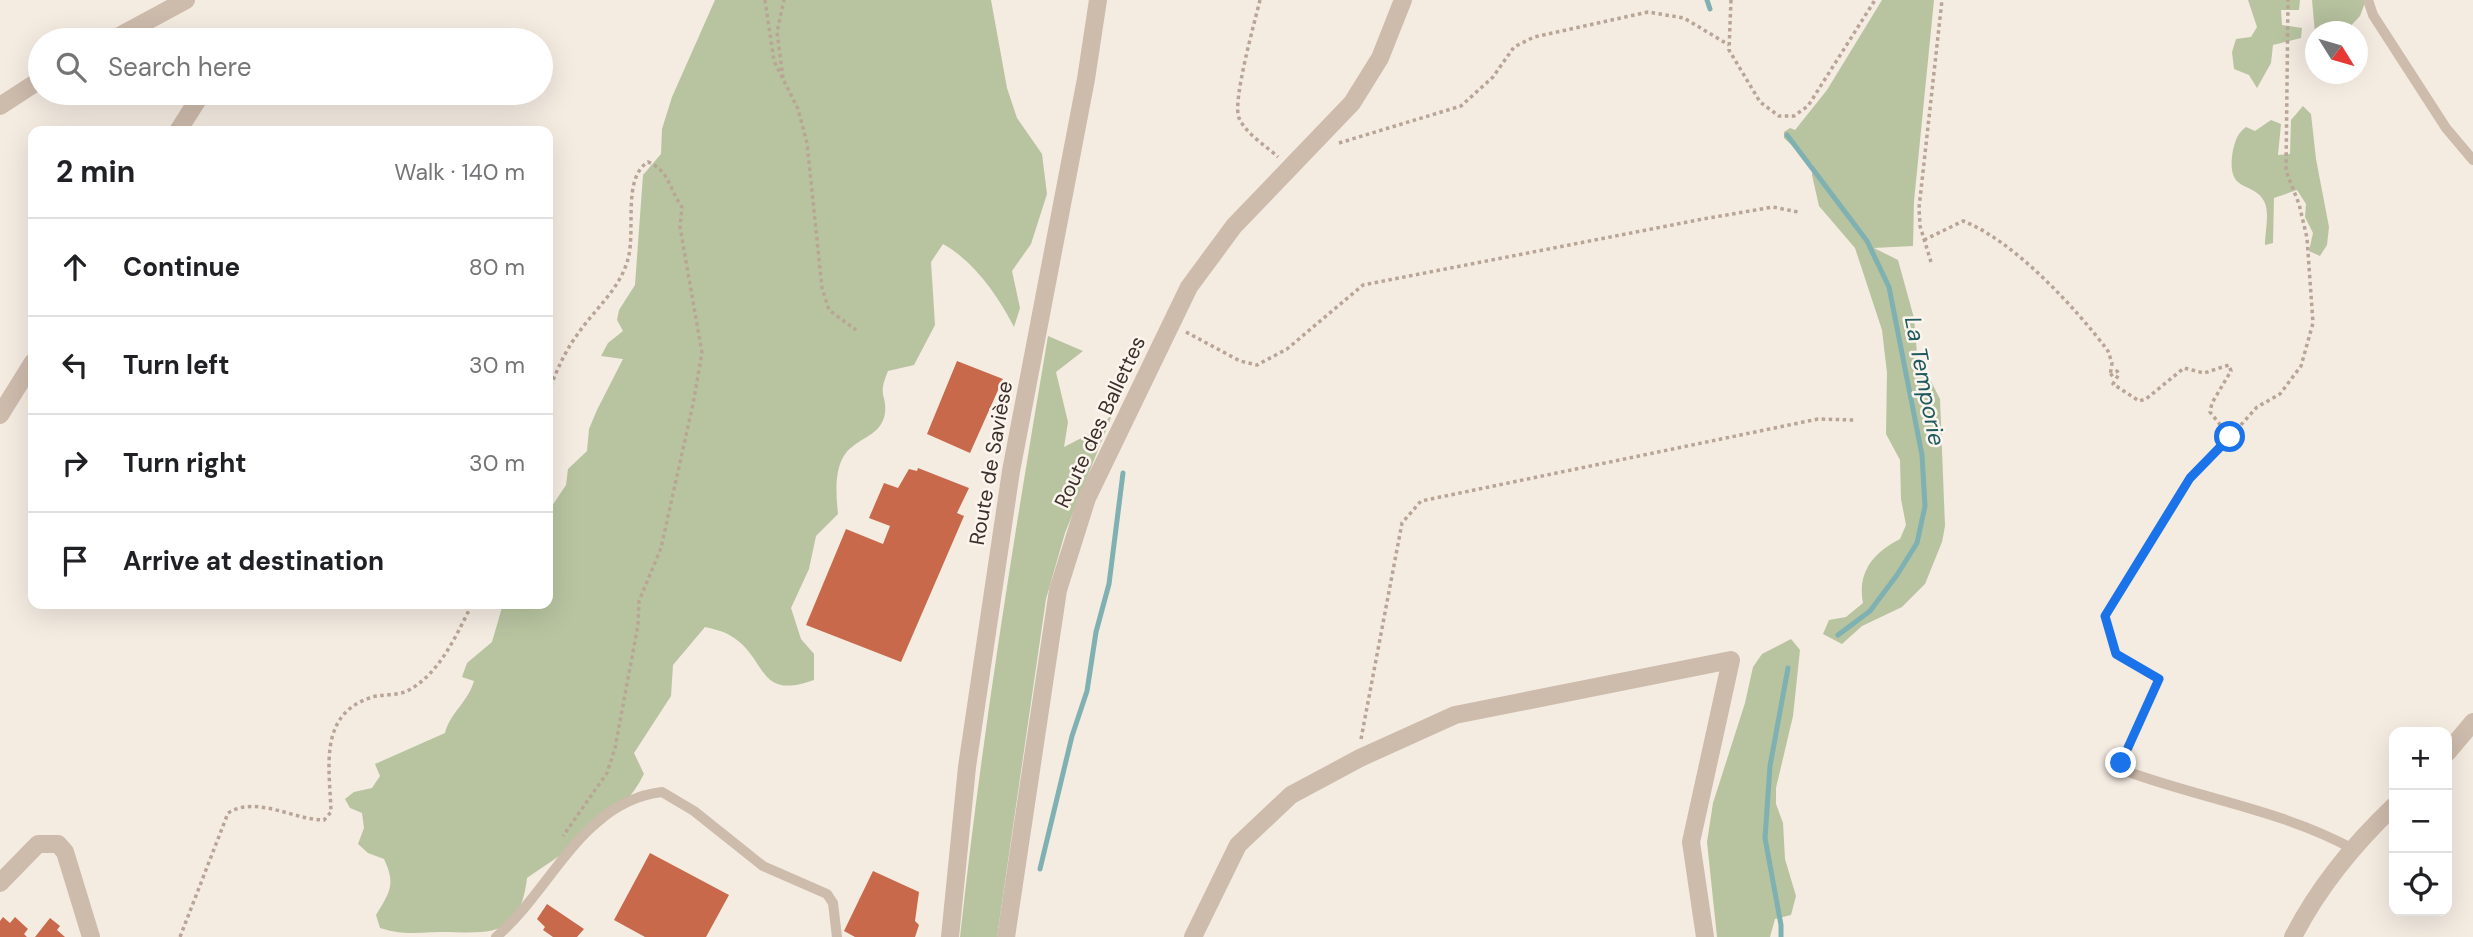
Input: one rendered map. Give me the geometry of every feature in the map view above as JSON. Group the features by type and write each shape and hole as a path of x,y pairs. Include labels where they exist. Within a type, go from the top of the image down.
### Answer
{"street":[{"path":"134,28 186,0"},
{"name":"Route de Savièse","path":"950,937 967,767 1011,471 1088,66 1098,0"},
{"name":"Route des Ballettes","path":"1006,937 1052,622 1064,564 1087,498 1189,287 1214,251 1320,137 1367,81 1393,29 1403,0"},
{"path":"0,106 28,88"},
{"path":"181,126 194,105"},
{"path":"0,415 28,370"},
{"path":"1194,937 1238,845 1291,795 1357,760 1455,715 1731,660 1691,842 1705,937"},
{"path":"2452,747 2473,722"},
{"path":"2293,937 2313,898 2353,849 2389,811"},
{"path":"0,883 38,844 58,844 65,852 91,937"}],"lane":[{"path":"2368,0 2373,15 2446,128 2473,160"},
{"path":"2123,770 2165,786 2319,830 2353,849"},
{"path":"496,937 550,873 615,806 648,793 662,792 694,811 763,866 827,894 834,903 837,937"}],"path":[{"path":"765,0 769,42 782,80 798,109 807,143 822,288 830,310 856,330"},
{"path":"782,80 778,32 784,0"},
{"path":"1260,0 1238,97 1238,116 1247,130 1289,168"},
{"path":"1729,45 1731,0"},
{"path":"1320,137 1334,144 1345,143 1461,106 1493,77 1514,47 1534,37 1648,12 1684,18 1729,45 1760,102 1779,116 1794,116 1808,106 1875,0"},
{"path":"1931,262 1919,208 1942,0"},
{"path":"2123,770 2121,763 2159,679 2116,654 2105,616 2190,478 2229,435 2237,432 2257,407 2280,394 2301,366 2313,323 2307,237 2300,204 2286,171 2288,0"},
{"path":"553,380 560,361 576,335 605,301 628,261 633,231 632,181 639,167 648,162 658,166 665,171 673,195 682,207 680,227 702,353 661,548 639,600 638,625 615,748 607,773 561,839"},
{"path":"1170,326 1240,361 1257,365 1287,349 1363,285 1773,207 1798,212"},
{"path":"1924,240 1963,221 1974,225 2012,253 2053,286 2108,351 2112,363 2110,376 2117,371 2119,374 2113,384 2140,401 2147,399 2184,368 2204,373 2229,365 2231,371 2212,403 2210,412 2229,435"},
{"path":"1357,760 1402,523 1420,500 1818,419 1854,420"},
{"path":"180,937 228,813 237,807 262,808 310,820 324,820 331,813 331,735 338,719 349,708 368,698 407,692 432,672 469,609"}],"green space":[{"path":"715,0 991,0 1007,88 1017,118 1042,154 1047,194 1031,244 1012,271 1020,308 1014,327 984,280 965,260 943,244 931,262 935,325 914,365 888,371 883,386 883,420 877,430 852,447 842,460 837,478 838,514 816,536 809,569 791,608 801,639 814,654 814,680 795,685 782,685 772,681 743,645 725,633 705,627 673,665 671,696 634,753 644,774 634,791 608,820 527,878 518,911 511,921 501,928 476,932 404,933 380,928 376,915 388,894 390,875 384,859 368,853 358,844 364,828 362,813 350,808 345,799 354,792 372,788 380,776 375,764 445,733 474,681 462,677 467,663 492,642 502,609 553,609 553,504 566,485 568,469 587,451 589,429 623,359 601,356 608,343 623,331 617,320 619,310 635,285 643,175 661,154 662,129 672,97"},
{"path":"1882,0 1934,0 1914,201 1913,246 1874,248 1898,260 1914,318 1917,354 1940,399 1945,526 1942,542 1925,584 1902,607 1862,626 1842,644 1823,634 1829,620 1846,617 1863,603 1865,573 1882,550 1900,539 1906,525 1901,499 1900,460 1886,434 1887,373 1882,330 1855,248 1819,206 1812,175 1813,165 1784,138 1784,132 1790,128 1795,130 1827,90"},
{"path":"2248,0 2300,0 2299,10 2281,10 2282,25 2302,28 2301,38 2273,45 2271,63 2257,88 2249,75 2234,69 2232,52 2236,39 2251,37 2257,27"},
{"path":"2312,0 2366,0 2355,21 2314,21"},
{"path":"2303,106 2311,114 2316,159 2329,227 2327,245 2320,256 2309,251 2313,233 2305,217 2306,204 2297,190 2274,198 2273,243 2265,245 2267,216 2264,201 2253,190 2236,180 2233,174 2234,146 2237,137 2246,127 2255,131 2271,120 2281,124 2278,155 2290,154 2291,120"},
{"path":"1048,336 1083,351 1056,372 1068,422 1064,447 1091,433 1112,415 1065,533 1046,599 997,937 960,937 978,786"},
{"path":"1791,639 1800,650 1793,716 1776,788 1776,804 1783,823 1785,859 1796,896 1791,915 1775,919 1770,937 1717,937 1707,842 1713,803 1745,703 1753,667 1762,654"}],"building":[{"path":"957,361 1003,379 970,453 927,434"},
{"path":"918,468 969,488 957,513 964,516 901,662 806,625 846,529 883,544 890,526 869,518 884,483 898,488 909,469 917,471"},
{"path":"650,853 729,895 706,937 645,937 614,920"},
{"path":"873,871 919,892 915,921 919,925 915,937 855,937 844,931"},
{"path":"547,904 584,929 577,937 553,937 543,930 545,927 537,919"},
{"path":"3,917 10,923 15,917 28,929 24,934 27,937 0,937 0,921"},
{"path":"50,918 60,926 57,930 65,937 35,937"}],"waterway":[{"name":"La Temporie","path":"1707,0 1710,9"},
{"name":"La Temporie","path":"1787,135 1867,241 1889,287 1922,455 1925,506 1917,543 1870,611 1838,635"},
{"path":"1040,869 1072,736 1087,691 1096,632 1109,584 1123,473"},
{"name":"La Temporie","path":"1781,937 1765,838 1770,766 1788,668"}],"route":[{"path":"2121,763 2159,679 2116,654 2112,649 2105,616 2190,478 2229,435 2230,437"}]}
